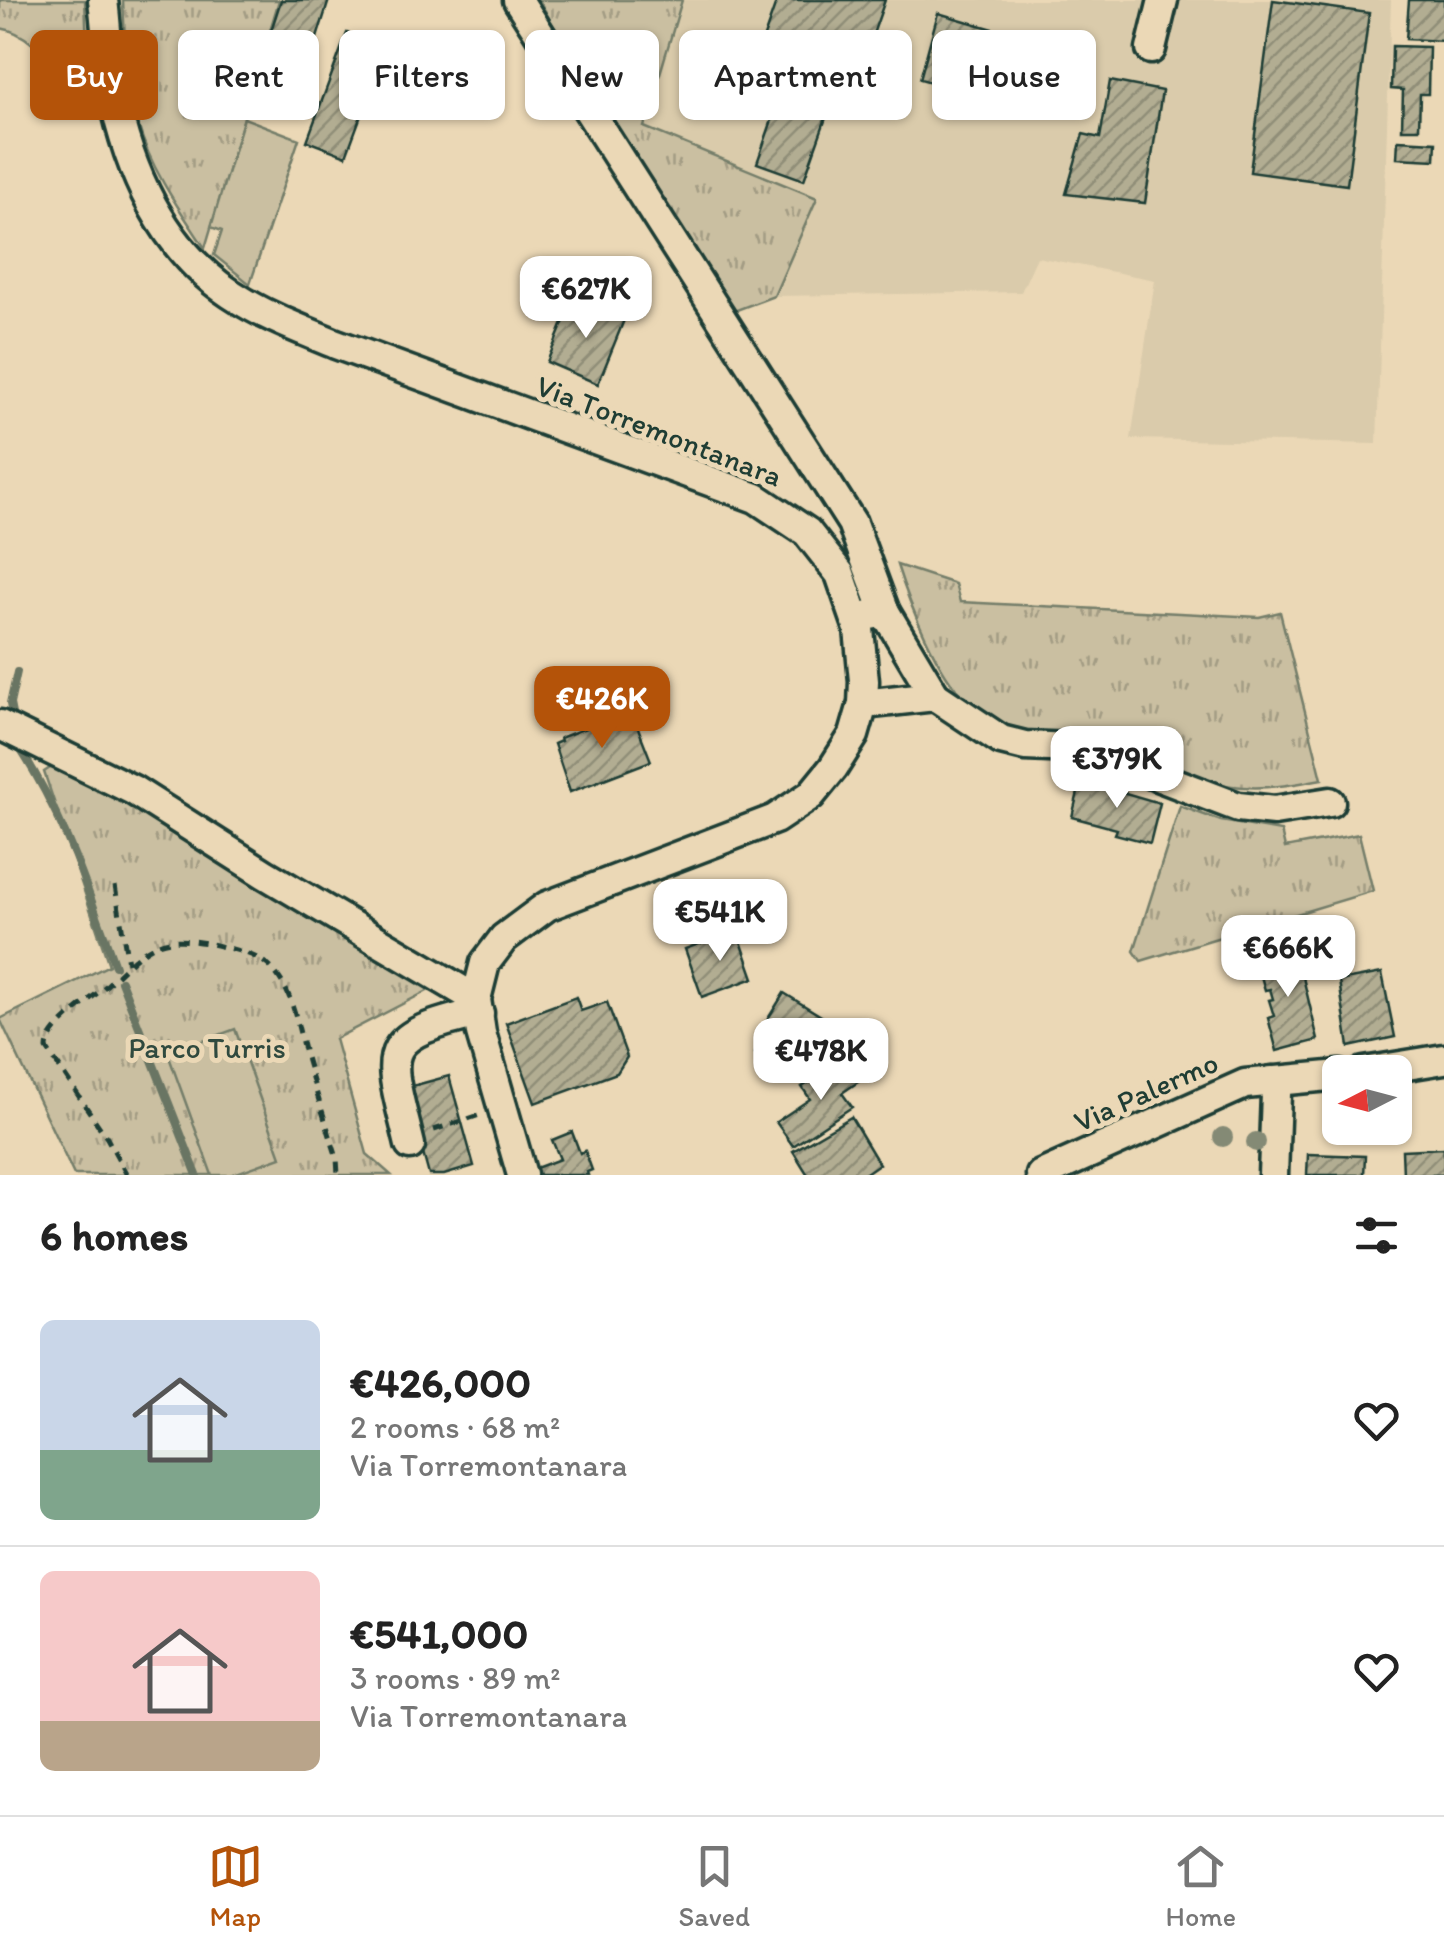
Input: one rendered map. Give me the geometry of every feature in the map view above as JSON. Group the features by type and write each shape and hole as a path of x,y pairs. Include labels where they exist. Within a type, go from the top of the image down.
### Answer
{"street":[{"name":"Via Torremontanara","path":"518,0 852,523 885,612 935,696"},
{"path":"1151,49 1163,0"},
{"name":"Via Torremontanara","path":"105,7 112,88 126,151 151,205 186,254 229,293 275,319 336,344 756,498 807,532 825,551 840,574 857,619 863,704 854,735 834,768 811,794 776,819 548,906 504,938 485,963 477,1006"},
{"path":"857,619 885,612"},
{"path":"863,704 935,696 1000,740 1026,746 1072,748 1238,806 1274,811 1330,802"},
{"path":"0,725 133,790 477,1006 522,1175"},
{"path":"416,1139 392,1068 397,1050 405,1039 425,1028 477,1006"},
{"path":"1412,1064 1444,1059"},
{"name":"Via Palermo","path":"1041,1175 1245,1084 1322,1076"},
{"path":"1272,1081 1276,1094 1273,1175"}],"path":[{"path":"115,886 128,963"},
{"path":"127,1175 47,1049 47,1041 152,943 206,943 241,951 275,972 300,1026 304,1052 337,1158 338,1175"},
{"path":"416,1139 462,1121"}],"shaded area":[{"path":"682,0 1391,0 1377,444 1131,439 1155,280 1037,257 1021,292 774,296 817,198 643,127 645,120 659,120 659,75"}],"green space":[{"path":"0,0 85,0 86,30 30,30 30,42 0,28"},
{"path":"123,0 279,0 270,30 178,30 178,120 243,120 205,248 150,157 137,120 158,120 158,30 124,30"},
{"path":"539,0 682,0 659,77 659,30 556,30"},
{"path":"243,120 299,139 250,284 214,255 222,231 211,227"},
{"path":"610,120 646,120 644,127 817,198 774,296 734,311"},
{"path":"897,565 955,584 960,602 1259,617 1280,612 1322,779 1266,787 1232,786 1137,757 1047,739 1003,724 966,700 945,673 916,617"},
{"name":"Parco Turris","path":"62,760 437,986 335,1039 367,1154 391,1175 74,1175 0,1019 109,965 44,772"},
{"path":"1180,806 1221,821 1281,831 1285,848 1359,834 1373,891 1141,961 1134,951"},
{"path":"235,1029 281,1157 231,1175 212,1175 168,1054"}],"building":[{"path":"281,0 329,0 319,32 271,30"},
{"path":"777,0 885,0 874,30 766,30"},
{"path":"1273,0 1369,13 1347,185 1250,172"},
{"path":"1409,0 1444,0 1444,41 1406,39"},
{"path":"938,13 997,30 933,30"},
{"path":"932,35 932,82 920,79"},
{"path":"1392,46 1429,47 1428,94 1420,94 1419,129 1402,129 1403,90 1391,89"},
{"path":"339,55 339,120 359,120 346,156 307,141 315,120 319,120 319,109"},
{"path":"1110,81 1162,91 1145,203 1066,194 1083,134 1100,138"},
{"path":"772,120 825,120 804,180 757,163"},
{"path":"1398,140 1436,142 1435,160 1397,158"},
{"path":"573,299 624,320 598,384 547,362"},
{"path":"631,710 651,761 570,792 554,744 560,738"},
{"path":"1081,780 1160,803 1150,843 1072,817"},
{"path":"737,930 754,978 702,997 685,949"},
{"path":"1296,948 1318,1040 1277,1051 1268,1018 1274,1016 1269,1000 1273,999 1270,989 1265,990 1256,959"},
{"path":"1382,973 1395,1037 1349,1047 1339,981"},
{"path":"784,993 821,1016 802,1046 791,1039 776,1066 755,1053 770,1028 764,1025"},
{"path":"576,997 581,1011 607,1002 627,1057 617,1073 535,1103 506,1023"},
{"path":"843,1062 848,1069 855,1064 864,1078 842,1093 852,1107 793,1146 776,1122 810,1099 802,1087"},
{"path":"449,1076 474,1166 429,1175 405,1088"},
{"path":"851,1117 879,1164 863,1175 808,1175 793,1151"},
{"path":"572,1132 592,1170 588,1175 539,1175 536,1168 560,1159 552,1140"},
{"path":"1444,1148 1444,1175 1403,1175 1402,1150"},
{"path":"1308,1154 1365,1156 1364,1175 1307,1175"}],"waterway":[{"path":"14,724 10,704 17,672"},
{"path":"19,747 62,827 115,966"},
{"path":"121,981 197,1175"}]}
